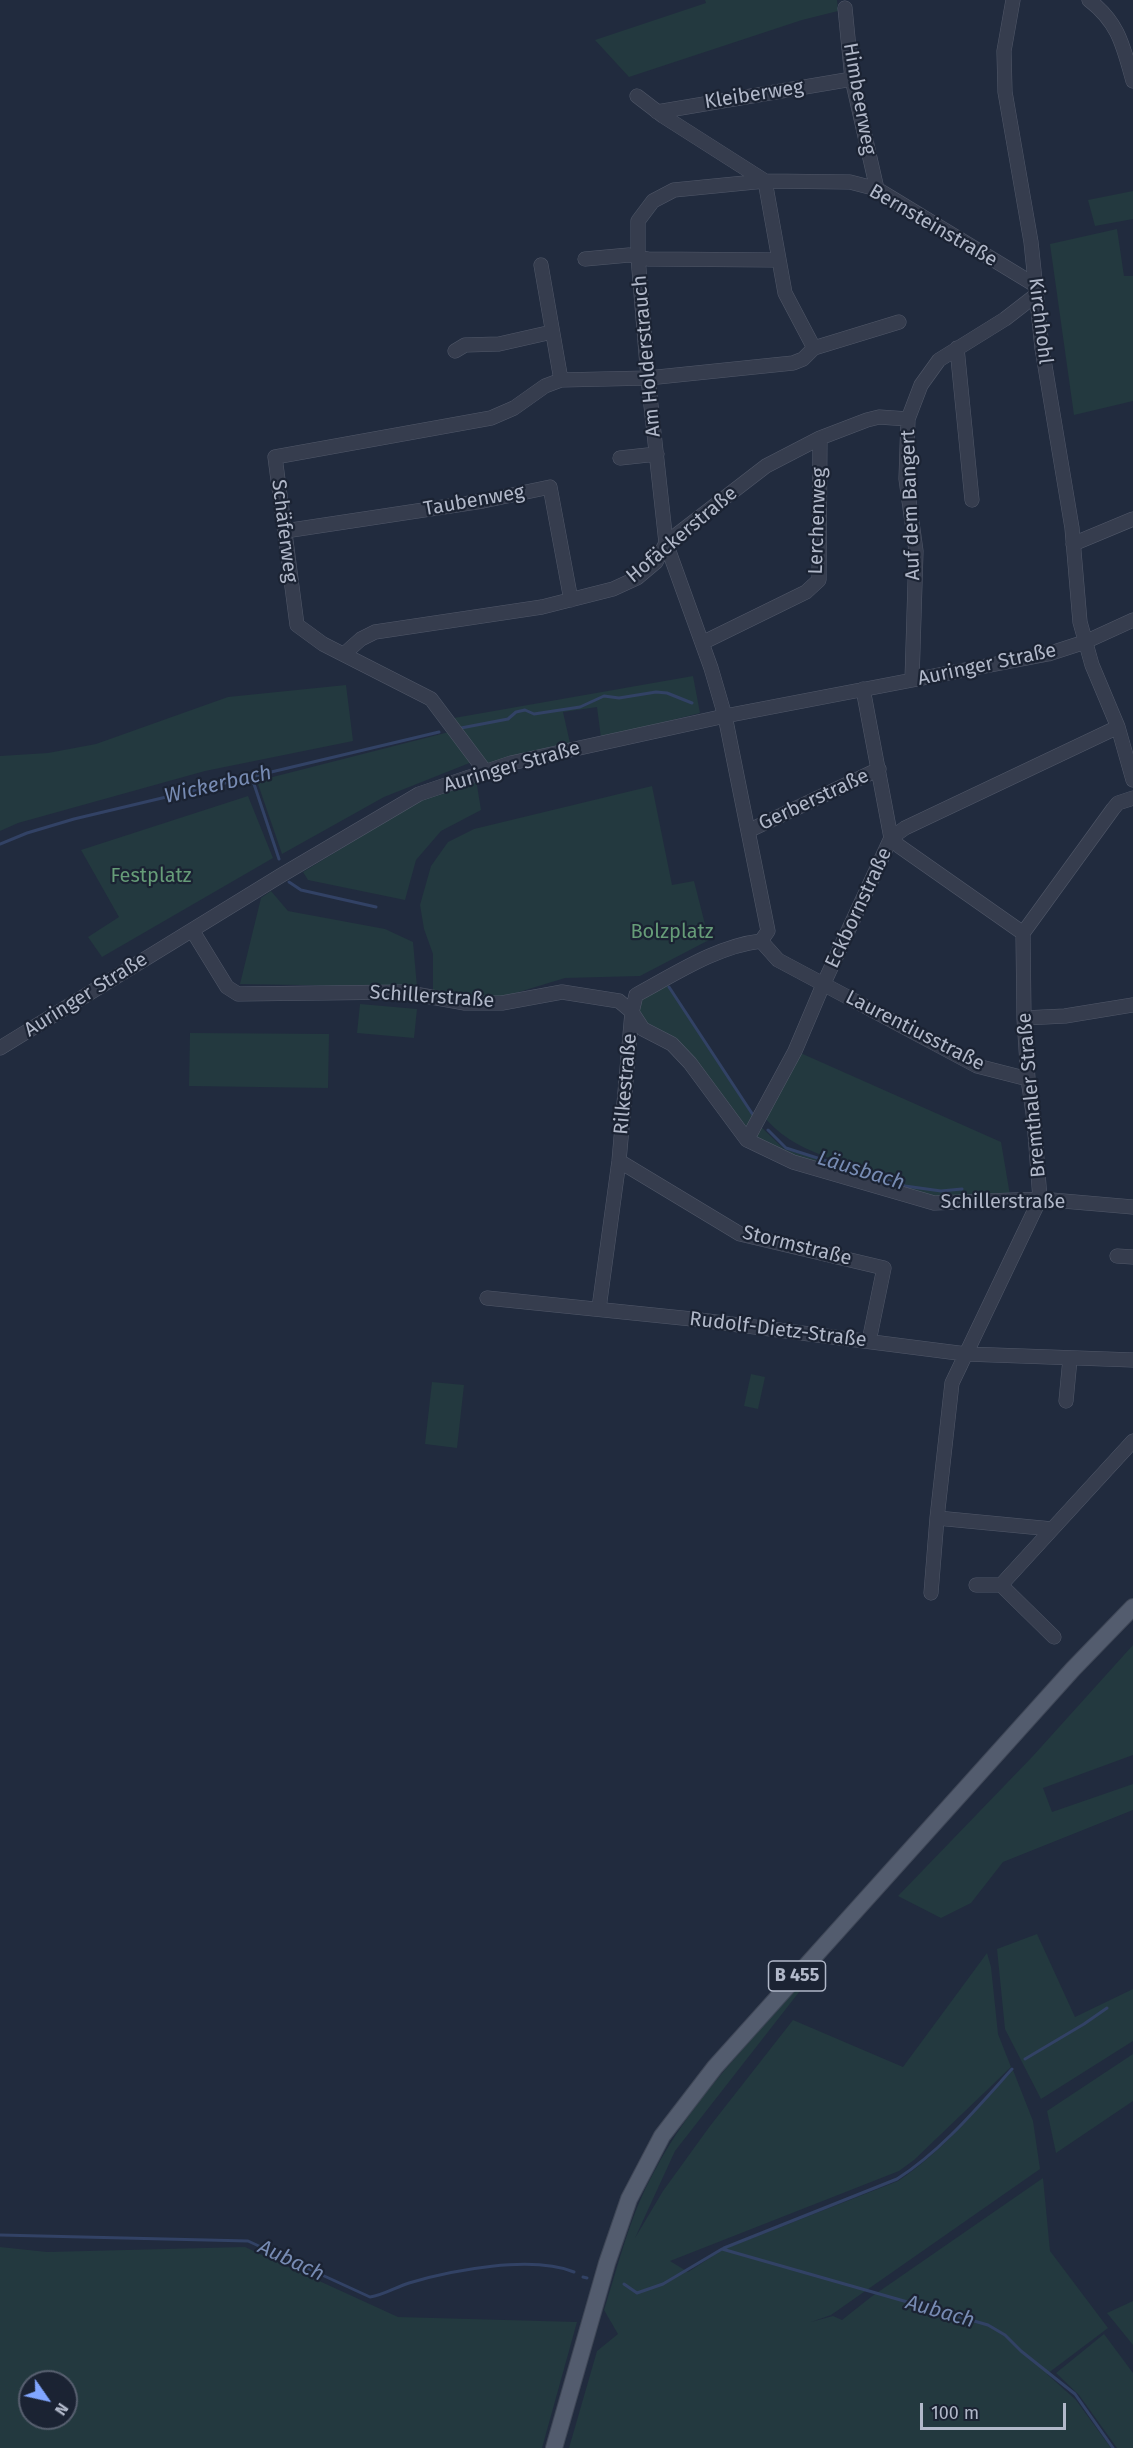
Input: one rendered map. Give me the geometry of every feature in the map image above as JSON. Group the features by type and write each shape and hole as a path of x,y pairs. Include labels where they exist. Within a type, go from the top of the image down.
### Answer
{"main road":[{"name":"B 455","path":"554,2448 618,2228 644,2167 662,2136 715,2067 1065,1678 1133,1606"}],"street":[{"name":"Kirchhohl","path":"1013,0 1004,51 1005,92 1030,242 1042,348 1073,544 1080,622 1084,642 1118,727 1133,778"},
{"path":"1089,0 1109,17 1116,28 1133,81"},
{"name":"Himbeerweg","path":"845,8 852,80 877,189"},
{"name":"Kleiberweg","path":"657,112 852,80"},
{"path":"637,96 657,112 765,181 785,293 814,348"},
{"name":"Bernsteinstraße","path":"765,181 850,182 877,189 1035,290"},
{"name":"Am Holderstrauch","path":"725,716 666,543 648,378 638,257 638,221 653,201 674,190 765,181"},
{"name":"Am Holderstrauch","path":"585,259 629,255 638,257"},
{"path":"638,257 778,260"},
{"path":"541,265 561,380"},
{"name":"Auf dem Bangert","path":"912,680 916,551 906,479 908,419 921,384 939,360 1005,319 1035,290"},
{"name":"Schäferweg","path":"485,771 431,699 323,644 297,626 275,457 491,417 514,408 545,386 561,380 648,378 794,363 803,359 814,348 899,322"},
{"path":"455,351 465,345 499,344 552,332"},
{"path":"957,348 962,380 966,454 972,500"},
{"name":"Hofäckerstraße","path":"344,654 361,639 375,632 542,607 613,589 637,578 656,562 666,543 766,466 820,438 879,417 908,419"},
{"name":"Lerchenweg","path":"702,643 806,592 819,580 820,438"},
{"name":"Am Holderstrauch","path":"620,458 657,454"},
{"name":"Taubenweg","path":"285,531 483,501 550,487 571,600"},
{"path":"1073,544 1133,519"},
{"name":"Auringer Straße","path":"0,1048 419,794 511,763 725,716 1048,654 1084,642 1133,620"},
{"path":"863,689 891,838 899,846 1023,933 1113,809 1118,803 1133,798"},
{"path":"725,716 768,931 761,941"},
{"name":"Eckbornstraße","path":"747,1140 795,1051 891,838 905,828 1118,727"},
{"name":"Gerberstraße","path":"748,831 879,769"},
{"name":"Schillerstraße","path":"192,930 227,987 238,994 403,992 465,1003 502,1003 562,992 619,1001 632,1012 643,1029 672,1044 690,1063 747,1140 793,1162 934,1203 1040,1199 1133,1207"},
{"name":"Bremthaler Straße","path":"932,1593 937,1518 952,1383 1040,1199 1024,1018 1023,933"},
{"name":"Laurentiusstraße","path":"761,941 778,960 977,1066 1028,1079"},
{"name":"Rilkestraße","path":"599,1308 619,1161 632,1012 636,995 692,964 747,943 761,941"},
{"path":"1024,1018 1065,1016 1133,1005"},
{"name":"Stormstraße","path":"619,1161 740,1234 884,1268 869,1341"},
{"path":"1117,1256 1133,1257"},
{"name":"Rudolf-Dietz-Straße","path":"487,1298 599,1308 966,1354 1133,1360"},
{"path":"1066,1401 1070,1359"},
{"path":"1001,1585 1133,1442"},
{"path":"937,1518 1052,1529"},
{"path":"976,1585 1001,1585 1054,1636"}],"green space":[{"path":"705,0 837,0 838,11 802,20 629,77 595,40 706,3"},
{"path":"1133,191 1133,219 1095,226 1088,200"},
{"path":"1117,229 1124,276 1133,276 1133,401 1074,415 1050,244"},
{"path":"693,676 700,713 601,738 597,707 563,712 570,743 508,757 485,766 458,730 454,718"},
{"path":"346,685 353,741 205,771 18,823 0,831 0,756 48,753 96,744 228,697"},
{"path":"449,732 472,762 384,797 282,854 257,781"},
{"path":"476,779 481,810 441,831 416,860 405,900 308,880 303,872 419,801"},
{"name":"Bolzplatz","path":"652,786 672,885 694,881 709,940 640,976 565,978 509,995 484,999 433,992 433,954 424,929 420,905 431,866 448,842 474,829"},
{"name":"Festplatz","path":"248,796 273,858 102,957 88,937 119,917 81,850"},
{"path":"271,891 288,911 385,929 413,942 417,987 240,984 261,898"},
{"path":"664,979 758,1124 784,1149 893,1182 805,1148 775,1128 762,1114 796,1051 1001,1142 1011,1201 934,1203 747,1140 690,1063 632,1012 636,995"},
{"path":"360,1004 417,1009 414,1038 357,1033"},
{"path":"190,1033 329,1034 328,1088 189,1086"},
{"path":"751,1374 765,1377 758,1409 744,1406"},
{"path":"432,1382 464,1385 457,1448 425,1444"},
{"path":"1133,1645 1133,1755 1043,1788 1052,1812 1133,1784 1133,1810 1003,1862 971,1903 941,1918 898,1896 1033,1756"},
{"path":"1037,1934 1075,2017 1133,1989 1133,2041 1041,2099 1005,2029 997,1949"},
{"path":"987,1953 991,1967 998,2034 1011,2067 914,2160 899,2171 670,2261 688,2272 722,2250 898,2181 944,2143 1013,2070 1033,2121 1040,2169 831,2315 811,2322 833,2316 842,2320 871,2297 1043,2178 1050,2251 1108,2328 1047,2374 1076,2400 1111,2448 569,2448 597,2351 618,2334 604,2310 638,2205 654,2172 685,2121 741,2051 801,1984 803,1987 675,2151 635,2238 663,2191 710,2126 793,2020 903,2067"},
{"path":"1133,2054 1133,2101 1056,2153 1047,2111"},
{"path":"0,2247 47,2252 245,2247 398,2317 577,2322 542,2448 0,2448"},
{"path":"1133,2301 1133,2345 1107,2313"},
{"path":"1104,2334 1133,2373 1133,2448 1117,2448 1079,2395 1056,2373"}],"waterway":[{"name":"Wickerbach","path":"461,728 508,719 516,712 525,710 534,714 580,707 604,696 619,698 656,692 667,693 692,703"},
{"name":"Wickerbach","path":"0,844 74,819 439,732"},
{"name":"Läusbach","path":"248,778 254,784 279,859"},
{"name":"Läusbach","path":"289,882 301,890 376,907"},
{"name":"Läusbach","path":"669,987 755,1118"},
{"name":"Läusbach","path":"768,1130 786,1148 905,1186 941,1191 962,1189"},
{"name":"Aubach","path":"1025,2059 1107,2008"},
{"name":"Aubach","path":"724,2248 897,2179 943,2142 972,2114 1012,2069"},
{"name":"Aubach","path":"0,2235 248,2241 370,2297 427,2278 492,2266 537,2265 574,2272"},
{"name":"Aubach","path":"624,2284 637,2293 663,2284 722,2249 988,2325 1005,2335 1021,2351 1075,2394 1113,2448"},
{"name":"Aubach","path":"583,2277 587,2278"}]}
